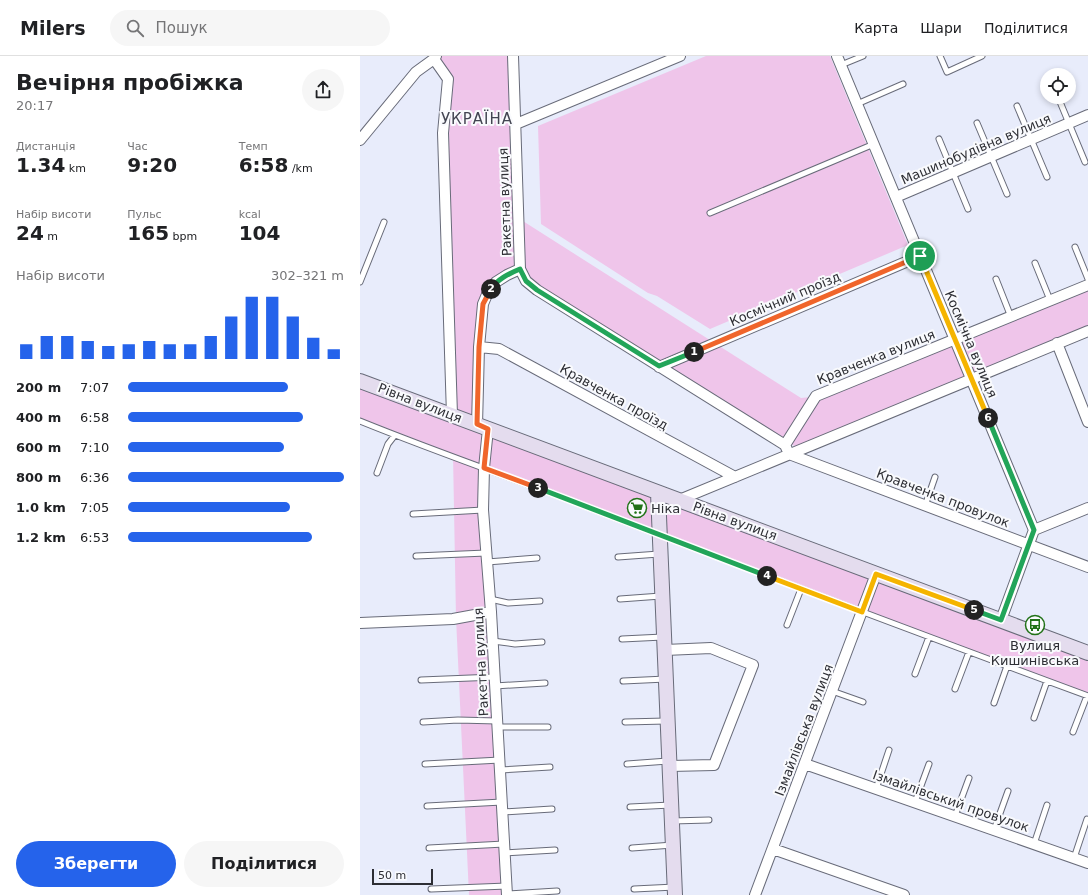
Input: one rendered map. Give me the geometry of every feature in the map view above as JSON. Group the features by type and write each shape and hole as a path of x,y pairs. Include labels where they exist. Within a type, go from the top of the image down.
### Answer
{"street":[{"name":"Ракетна вулиця","path":"507,892 493,641 483,510 483,427 479,347 483,304 488,292 496,282 520,269 513,56"},
{"path":"516,124 680,56"},
{"path":"360,140 416,72 437,57 448,80 443,133 452,415"},
{"name":"Космічна вулиця","path":"839,60 1034,530"},
{"name":"Машинобудівна вулиця","path":"896,197 1088,116"},
{"name":"Космічний проїзд","path":"659,366 920,256"},
{"path":"520,269 526,281 537,290 659,366 787,450"},
{"name":"Кравченка вулиця","path":"787,450 816,396 1088,285"},
{"path":"679,500 735,477 787,450 1088,331"},
{"path":"1057,344 1088,422"},
{"name":"Кравченка проїзд","path":"479,347 499,349 735,477"},
{"name":"Рівна вулиця","path":"360,381 1088,653"},
{"name":"Кравченка провулок","path":"787,450 925,506 1088,567"},
{"path":"658,492 675,891"},
{"path":"1001,620 1034,530 1088,508"},
{"name":"Ізмайлівська вулиця","path":"755,895 876,574"},
{"path":"360,623 453,619 491,612"},
{"path":"664,644 711,648 753,665 714,765 669,764"},
{"name":"Ізмайлівський провулок","path":"805,764 1088,863"},
{"path":"772,849 904,895"}],"lane":[{"path":"839,60 863,56"},
{"path":"940,56 947,72 982,56"},
{"path":"857,104 903,84"},
{"path":"1061,104 1085,162"},
{"path":"1017,106 1047,178"},
{"path":"978,123 1007,194"},
{"path":"939,139 968,209"},
{"path":"710,213 874,144"},
{"path":"360,282 384,222"},
{"path":"1075,247 1088,279"},
{"path":"1035,263 1050,300"},
{"path":"996,279 1011,317"},
{"path":"360,421 1087,696 1073,732"},
{"path":"377,473 388,444 395,435"},
{"path":"925,506 935,478"},
{"path":"414,514 483,510"},
{"path":"618,557 661,554"},
{"path":"416,556 537,558"},
{"path":"787,625 801,589"},
{"path":"620,599 662,595"},
{"path":"490,599 508,603 540,601"},
{"path":"915,674 929,637"},
{"path":"622,639 664,644"},
{"path":"493,641 515,644 542,642"},
{"path":"955,689 969,652"},
{"path":"994,703 1007,666"},
{"path":"623,681 666,679"},
{"path":"421,680 545,683"},
{"path":"1034,718 1048,681"},
{"path":"832,691 863,702"},
{"path":"423,722 458,720 548,727"},
{"path":"625,722 668,721"},
{"path":"876,789 889,750"},
{"path":"425,764 550,767"},
{"path":"627,764 669,764"},
{"path":"915,802 929,764"},
{"path":"955,816 968,778"},
{"path":"994,830 1008,791"},
{"path":"630,807 671,804"},
{"path":"1034,844 1047,805"},
{"path":"427,806 552,809"},
{"path":"1074,858 1087,819"},
{"path":"672,821 709,820"},
{"path":"632,848 673,846"},
{"path":"429,848 555,850"},
{"path":"431,889 507,892 557,891"},
{"path":"634,889 675,891"}],"shaded area":[{"path":"440,56 509,56 515,216 801,398 821,396 1088,288 1088,327 796,447 540,288 529,277 522,266 486,291 475,425 1088,655 1088,694 865,611 482,464 505,895 469,895 456,618 453,454 360,418 360,383 454,418 446,135 451,78 438,59"},
{"path":"706,56 830,56 908,245 710,329 657,296 648,293 541,224 538,126"}],"place":[{"name":"Ніка","path":"637,508"},
{"name":"Вулиця Кишинівська","path":"1035,625"}],"district":[{"name":"УКРАЇНА","path":"477,119"}],"route":[{"path":"920,256 1034,530 1001,620 876,574 862,612 484,468 488,429 477,424 479,347 483,304 488,292 496,282 507,275 520,269 526,281 537,290 659,366 920,256"}]}
